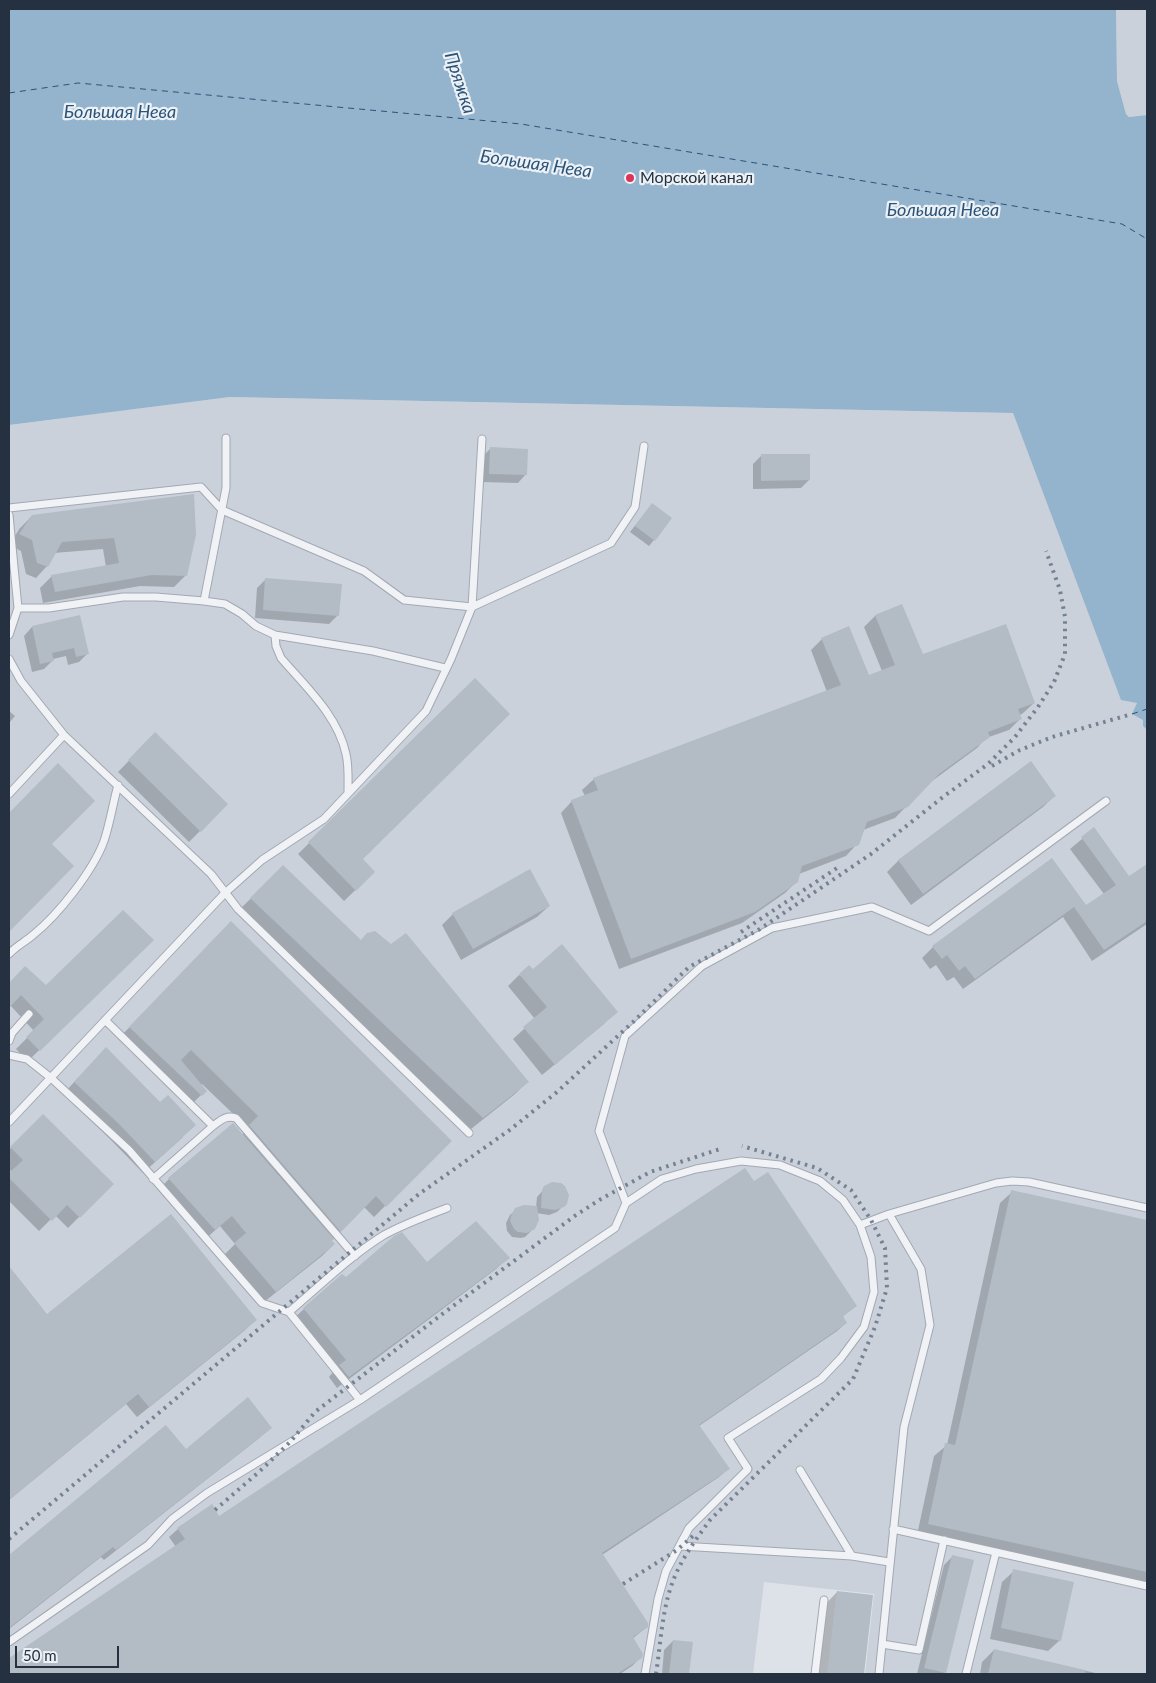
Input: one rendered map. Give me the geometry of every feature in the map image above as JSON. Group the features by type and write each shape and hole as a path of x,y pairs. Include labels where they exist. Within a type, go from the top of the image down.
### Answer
{"lane":[{"path":"204,601 226,488 226,438"},
{"path":"9,1122 225,893 262,860 324,819 426,711 472,607 482,439"},
{"path":"9,508 201,487 222,510 364,571 404,600 472,607 611,543 635,507 644,446"},
{"path":"9,516 18,608 9,635"},
{"path":"18,608 49,608 123,596 204,601 225,604 242,614 256,626 275,635 372,651 445,668"},
{"path":"275,635 276,646 282,658 333,719 343,740 347,756 348,793"},
{"path":"9,659 21,681 64,735 211,874 238,909 469,1133"},
{"path":"9,794 64,735"},
{"path":"9,954 34,935 59,909 96,860 104,840 118,785"},
{"path":"626,1203 599,1131 625,1036 702,966 772,928 872,907 928,931 1106,801"},
{"path":"9,1041 12,1033 29,1014"},
{"path":"105,1020 213,1126"},
{"path":"9,1055 27,1059 51,1078 129,1150 262,1303 289,1312 360,1400"},
{"path":"154,1178 222,1118 229,1116 236,1118 355,1256"},
{"path":"9,1642 148,1545 172,1519 207,1493 360,1400 615,1228 626,1203 662,1179 696,1169 741,1161 780,1165 820,1181 843,1200 860,1225 871,1256 874,1292 864,1327 842,1358 821,1378 728,1438 748,1469 689,1528 666,1571 658,1599 645,1674"},
{"path":"860,1225 889,1214 996,1183 1012,1181 1029,1182 1147,1208"},
{"path":"289,1312 355,1256 383,1236 409,1222 447,1208"},
{"path":"879,1674 904,1427 930,1325 921,1270 889,1214"},
{"path":"800,1470 852,1556"},
{"path":"893,1529 1147,1586"},
{"path":"882,1644 919,1650 944,1540"},
{"path":"680,1546 852,1556 890,1562"},
{"path":"966,1674 996,1552"},
{"path":"815,1674 824,1600"}],"shaded area":[{"path":"1116,9 1147,9 1147,115 1129,117 1126,114 1117,81"},
{"path":"230,397 1013,413 1121,699 1137,703 1143,720 1143,726 1147,730 1147,1674 865,1674 874,1594 764,1582 753,1674 9,1674 9,425"}],"water":[{"name":"Большая Нева","path":"9,9 1116,9 1117,81 1126,114 1129,117 1147,115 1147,730 1143,726 1143,720 1132,714 1137,703 1121,700 1013,413 230,397 9,425"}],"building":[{"path":"490,447 528,449 527,475 489,474"},
{"path":"761,454 810,454 810,480 761,481"},
{"path":"194,494 196,535 187,576 152,575 55,592 51,575 119,563 114,538 62,542 48,567 37,563 32,540 19,534 32,515"},
{"path":"652,503 672,518 655,541 635,526"},
{"path":"265,578 342,584 339,616 263,610"},
{"path":"902,604 923,654 1006,624 1035,703 1018,709 1022,719 988,732 990,737 939,774 908,807 867,822 859,845 802,866 798,882 755,912 631,959 571,800 598,790 593,778 841,685 821,638 849,626 869,675 895,665 875,615"},
{"path":"80,615 89,654 76,657 74,648 52,653 54,661 40,664 32,626"},
{"path":"475,678 510,714 363,859 375,872 356,891 308,842"},
{"path":"155,732 228,804 201,832 128,760"},
{"path":"1031,761 1056,796 923,894 898,860"},
{"path":"58,763 95,801 52,844 74,866 9,932 9,813"},
{"path":"1094,827 1129,876 1147,864 1147,921 1104,950 1074,907 975,979 965,966 959,971 947,955 942,959 932,946 1052,858 1086,905 1116,885 1081,837"},
{"path":"283,865 361,940 367,933 375,931 391,944 406,933 529,1082 483,1118 250,898"},
{"path":"530,869 550,906 473,949 452,913"},
{"path":"123,910 154,940 40,1051 26,1037 44,1019 21,995 9,1008 9,983 25,966 46,985"},
{"path":"231,921 452,1141 386,1207 376,1196 341,1232 249,1125 258,1116 191,1050 181,1060 207,1091 202,1096 129,1027"},
{"path":"562,944 618,1012 555,1065 523,1027 547,1007 519,974 529,965 533,969"},
{"path":"106,1047 160,1102 168,1095 196,1125 155,1162 120,1125 74,1082"},
{"path":"43,1114 114,1184 80,1218 67,1205 52,1221 9,1178 9,1173 23,1160 10,1147"},
{"path":"233,1123 334,1239 332,1241 335,1244 276,1292 234,1243 246,1233 232,1216 215,1230 168,1178"},
{"path":"745,1168 754,1181 768,1172 857,1306 843,1316 847,1323 699,1425 730,1469 602,1553 648,1623 648,1627 633,1637 643,1654 642,1658 617,1674 9,1674 9,1658 185,1539 177,1528 212,1504 219,1516"},
{"path":"552,1182 561,1183 565,1186 569,1195 567,1204 555,1210 541,1208 542,1190 544,1186"},
{"path":"1011,1190 1147,1220 1147,1572 928,1524 945,1443 955,1445"},
{"path":"524,1205 537,1206 539,1220 535,1229 527,1233 518,1232 510,1221 515,1208"},
{"path":"171,1214 257,1320 149,1407 138,1394 9,1500 9,1266 47,1314"},
{"path":"476,1221 510,1258 349,1377 339,1365 346,1360 303,1308 342,1274 346,1277 394,1236 402,1232 427,1262"},
{"path":"248,1397 272,1428 116,1550 113,1547 9,1628 9,1555 166,1425 186,1449"},
{"path":"952,1555 974,1560 946,1673 924,1668"},
{"path":"1013,1569 1074,1582 1061,1641 1001,1628"},
{"path":"837,1591 873,1595 864,1674 827,1674"},
{"path":"673,1640 693,1642 689,1674 669,1674"},
{"path":"994,1649 1085,1670 1085,1674 988,1674"}],"ferry route":[{"path":"9,93 78,83 521,124 1122,224 1147,239"},
{"path":"1132,714 1147,709"}],"railway":[{"path":"9,1539 419,1194 511,1129 557,1092 689,967 760,929 871,854 988,764 1015,737 1038,707 1054,682 1065,654 1065,617 1060,590 1046,551"},
{"path":"992,766 1020,750 1052,737 1132,714"},
{"path":"741,932 837,868"},
{"path":"656,1674 667,1599 675,1576 687,1554 710,1520 853,1379 875,1327 887,1288 885,1248 871,1220 851,1190 817,1168 742,1146"},
{"path":"215,1510 291,1441 315,1412 441,1315 576,1215 650,1172 723,1148"},
{"path":"623,1584 677,1550 694,1535"}],"place":[{"name":"Морской канал","path":"630,178"}],"water label":[{"name":"Пряжка","path":"460,83"}]}
